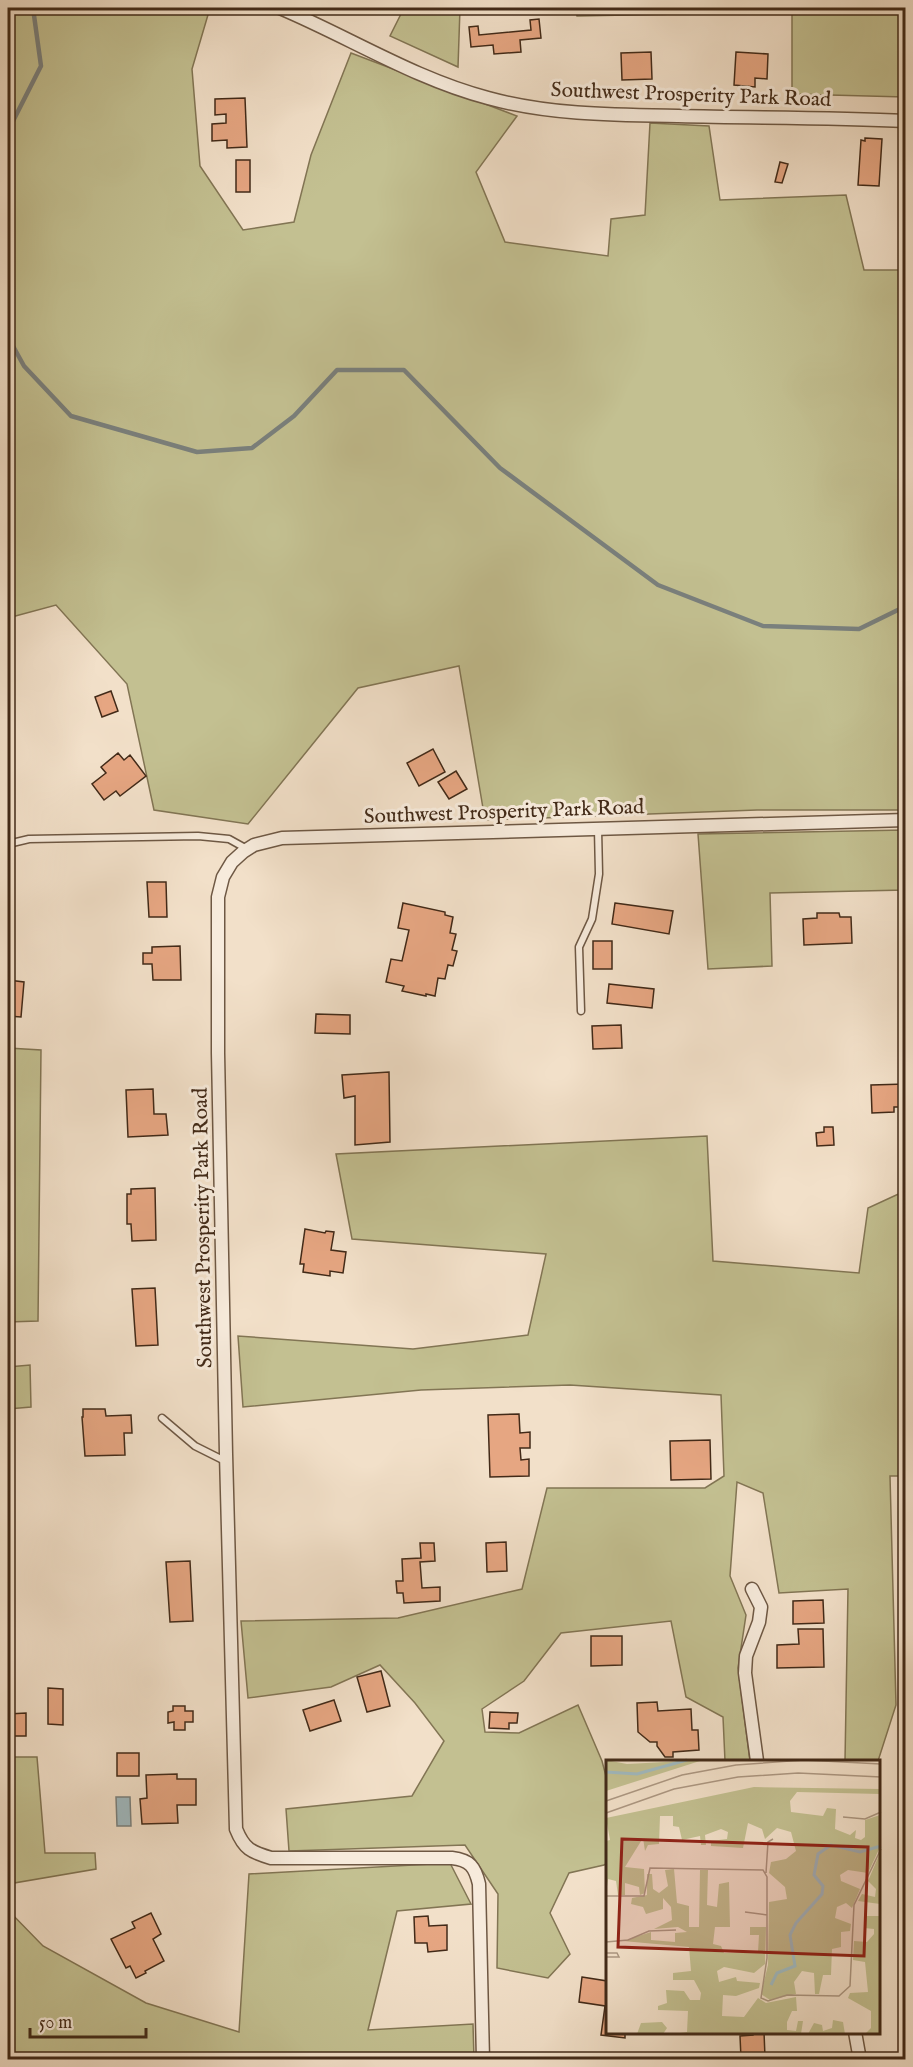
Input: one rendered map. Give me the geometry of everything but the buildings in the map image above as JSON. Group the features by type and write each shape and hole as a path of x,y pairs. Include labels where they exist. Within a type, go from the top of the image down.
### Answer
{"street":[{"name":"Southwest Prosperity Park Road","path":"280,8 433,78 487,98 522,106 631,116 906,121"},
{"name":"Southwest Prosperity Park Road","path":"483,2060 479,1884 471,1864 465,1860 452,1858 271,1858 253,1853 246,1848 236,1829 226,1461 217,926 218,897 223,877 231,862 248,849 266,841 282,838 906,820"},
{"path":"752,1588 761,1607 759,1622 746,1656 745,1673 757,1760"},
{"path":"855,2034 860,2060"}],"lane":[{"path":"581,1011 579,947 592,919 599,874 597,828"},
{"path":"8,844 29,839 198,836 229,839 248,849"},
{"path":"162,1418 195,1446 226,1461"}],"shaded area":[{"path":"8,8 210,8 192,69 200,166 243,230 294,222 311,155 351,53 517,116 476,172 505,242 608,256 611,219 645,215 650,123 709,126 720,200 846,195 864,270 905,270 905,810 757,810 485,820 459,666 358,688 248,824 154,810 127,684 56,605 8,618"},
{"path":"404,8 460,8 458,67 390,36"},
{"path":"576,8 682,8 681,14 577,16"},
{"path":"792,8 905,8 905,97 792,94"},
{"path":"905,830 905,890 770,893 772,966 708,969 698,834"},
{"path":"8,1048 41,1050 38,1321 8,1322"},
{"path":"707,1136 713,1261 859,1273 868,1208 905,1191 905,1476 890,1476 896,1705 878,1760 845,1760 848,1589 779,1593 763,1493 737,1482 730,1576 746,1615 738,1668 750,1760 725,1760 723,1717 686,1697 671,1621 561,1633 524,1681 482,1709 485,1732 519,1733 578,1705 602,1761 606,1776 606,1864 569,1873 550,1913 570,1954 548,1978 497,1968 498,1894 465,1845 289,1851 286,1809 412,1796 444,1741 415,1703 380,1665 331,1687 248,1698 241,1621 398,1618 522,1589 547,1488 705,1488 724,1476 721,1395 570,1385 421,1390 243,1407 238,1336 413,1349 528,1335 546,1254 352,1239 336,1154"},
{"path":"30,1365 31,1407 8,1409 8,1367"},
{"path":"8,1757 37,1757 45,1853 95,1853 96,1869 8,1884"},
{"path":"450,1863 471,1904 397,1911 368,2030 473,2024 474,2059 8,2059 8,1910 43,1946 146,2003 239,2032 249,1874"}],"water":[{"path":"116,1797 130,1797 131,1826 117,1826"}],"waterway":[{"path":"8,144 11,125 41,66 33,8"},
{"path":"8,337 24,366 71,416 197,452 252,448 294,416 337,370 404,370 500,468 658,585 763,626 859,629 906,606"}]}
